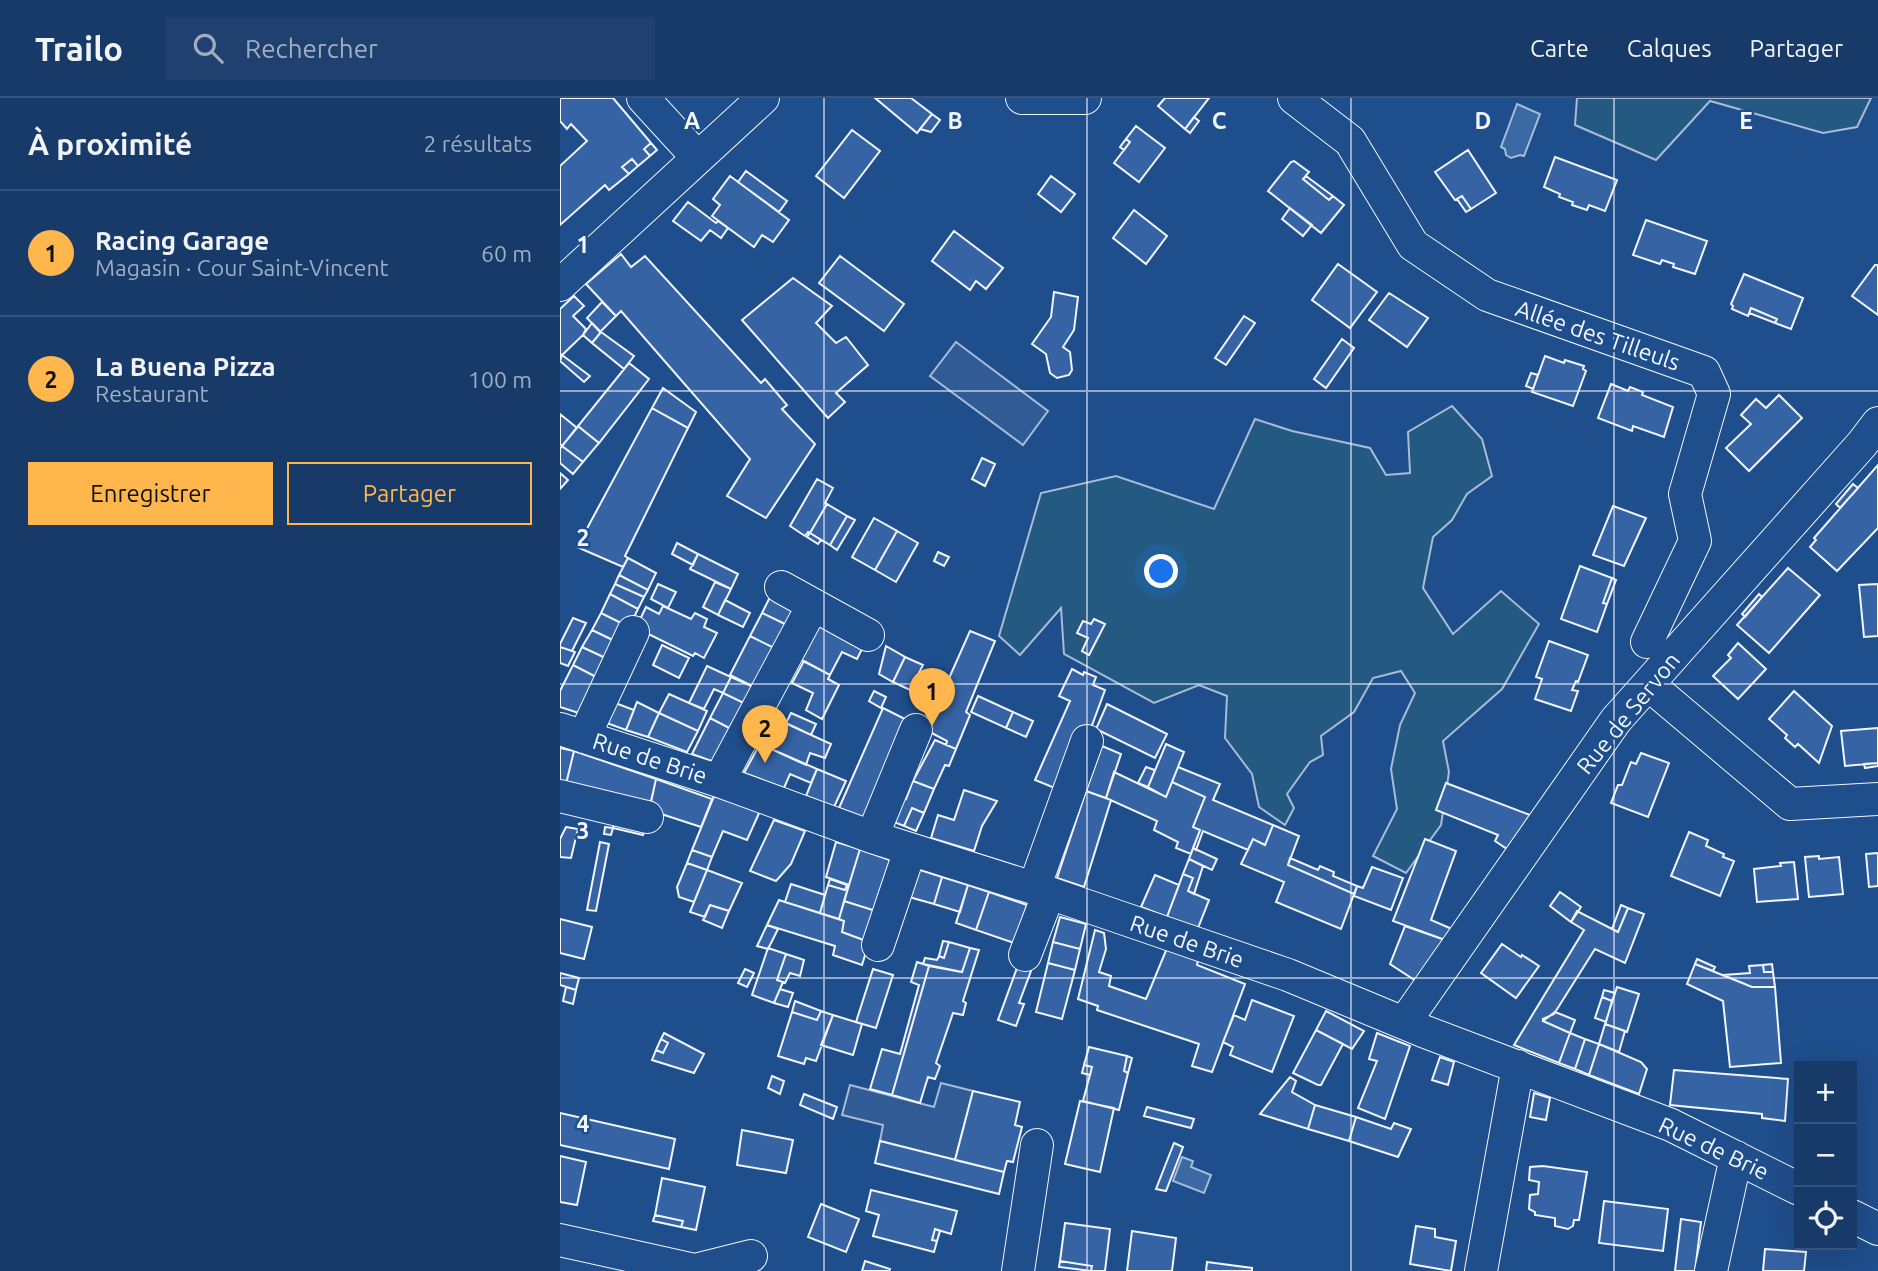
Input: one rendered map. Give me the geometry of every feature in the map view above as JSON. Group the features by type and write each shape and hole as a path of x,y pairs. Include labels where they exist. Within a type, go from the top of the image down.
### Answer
{"street":[{"path":"643,98 698,158"},
{"path":"560,285 763,98"},
{"path":"1022,98 1086,98"},
{"name":"Allée des Tilleuls","path":"1294,98 1350,141 1413,245 1487,295 1704,372 1714,394 1685,494 1695,541 1647,642"},
{"name":"Rue de Servon","path":"1404,1023 1616,720 1878,423"},
{"path":"781,587 867,635"},
{"path":"719,781 813,605"},
{"path":"572,733 633,632"},
{"path":"1648,684 1790,804 1878,799"},
{"path":"872,837 916,730"},
{"name":"Rue de Brie","path":"572,733 719,781 872,837 1042,891 1288,975 1404,1023 1671,1125 1795,1187"},
{"path":"1025,955 1087,741"},
{"path":"560,796 647,817"},
{"path":"878,945 910,849"},
{"path":"1481,1271 1517,1066"},
{"path":"1018,1271 1037,1145"},
{"path":"1711,1271 1736,1157"},
{"path":"1857,1218 1878,1229"},
{"path":"560,1240 695,1270 751,1256"}],"shaded area":[{"path":"1577,98 1871,98 1857,127 1823,133 1710,101 1656,160 1575,125"},
{"path":"1517,104 1540,114 1524,156 1511,158 1501,147"},
{"path":"956,342 1048,411 1023,445 930,376"},
{"path":"1452,406 1482,439 1492,476 1467,494 1452,520 1433,537 1423,588 1453,634 1501,591 1539,624 1502,689 1443,741 1449,772 1441,825 1406,873 1373,856 1397,809 1391,769 1400,725 1415,693 1401,671 1373,678 1354,712 1321,736 1323,755 1310,762 1287,794 1294,808 1285,825 1259,807 1252,774 1225,738 1227,696 1199,685 1154,703 1064,654 1061,608 1020,655 999,636 1041,493 1116,476 1214,509 1255,419 1292,431 1370,448 1386,475 1410,473 1408,432"},
{"path":"941,1083 973,1091 955,1160 880,1141 883,1125 842,1115 850,1085 934,1107"},
{"path":"1182,1157 1193,1161 1191,1167 1211,1175 1204,1193 1173,1181"}],"building":[{"path":"560,98 613,98 651,143 644,149 650,156 638,166 632,159 622,167 629,174 609,190 605,185 560,225 560,166 587,141 571,124 567,129 560,121"},
{"path":"875,98 911,98 932,114 917,133"},
{"path":"1165,98 1209,98 1185,129 1158,106"},
{"path":"932,114 940,120 931,132 920,129"},
{"path":"1194,117 1199,121 1190,133 1185,129"},
{"path":"1136,126 1165,148 1139,182 1114,163 1130,142 1126,139"},
{"path":"852,130 880,151 844,198 816,176"},
{"path":"1126,139 1130,142 1124,150 1120,147"},
{"path":"651,143 657,150 650,156 644,149"},
{"path":"1468,150 1496,193 1471,209 1462,196 1455,200 1435,172"},
{"path":"1555,157 1617,180 1605,211 1589,205 1587,210 1572,205 1573,202 1544,187"},
{"path":"632,159 638,166 629,174 622,167"},
{"path":"1294,161 1309,172 1303,179 1329,200 1333,196 1344,205 1321,233 1268,191"},
{"path":"746,171 787,201 779,212 738,182"},
{"path":"730,176 789,220 773,242 762,235 754,247 712,216 720,205 713,199"},
{"path":"1051,176 1075,194 1061,212 1038,194"},
{"path":"1306,176 1333,196 1329,200 1303,179"},
{"path":"1462,196 1471,209 1466,212 1457,199"},
{"path":"688,202 716,223 718,221 728,228 721,238 710,230 701,241 673,221"},
{"path":"1290,208 1312,225 1303,236 1282,219"},
{"path":"1134,210 1167,236 1146,264 1113,238"},
{"path":"1646,220 1707,241 1695,274 1673,267 1674,264 1662,260 1660,264 1633,255"},
{"path":"954,231 1003,268 986,289 976,281 970,290 932,261"},
{"path":"621,254 631,267 645,256 761,383 765,379 787,405 782,409 815,444 766,518 727,496 750,459 621,311 616,316 586,284"},
{"path":"840,256 904,304 884,331 819,283"},
{"path":"1338,264 1377,292 1350,328 1312,300"},
{"path":"1875,265 1878,265 1878,315 1852,296"},
{"path":"1744,274 1803,298 1791,329 1775,323 1777,319 1751,308 1748,316 1732,309 1731,304"},
{"path":"793,278 832,306 816,323 836,343 846,337 868,365 836,393 845,402 828,418 742,320"},
{"path":"1054,292 1078,297 1074,330 1063,347 1070,352 1072,370 1069,375 1057,378 1050,373 1046,354 1032,344 1051,317"},
{"path":"1389,293 1428,318 1407,347 1369,320"},
{"path":"574,296 584,306 573,316 586,329 560,357 560,309"},
{"path":"602,302 616,316 600,332 587,318"},
{"path":"1751,308 1777,319 1775,323 1749,313"},
{"path":"1244,316 1255,323 1226,365 1215,358"},
{"path":"592,323 601,332 592,343 583,335"},
{"path":"601,332 634,356 624,369 592,343"},
{"path":"1342,339 1354,348 1326,388 1314,379"},
{"path":"562,355 590,376 584,382 560,361"},
{"path":"1545,356 1584,366 1586,371 1573,406 1532,392"},
{"path":"629,363 649,379 599,443 578,426"},
{"path":"1531,373 1538,375 1533,389 1526,386"},
{"path":"1611,384 1628,391 1630,387 1643,392 1642,395 1673,407 1664,437 1633,426 1632,431 1598,418"},
{"path":"663,388 696,412 688,428 652,408"},
{"path":"1779,395 1802,418 1749,471 1726,448 1751,424 1741,415 1756,399 1766,408"},
{"path":"652,408 688,428 625,556 628,558 623,567 577,547"},
{"path":"560,414 577,428 562,446 560,444"},
{"path":"578,426 599,443 583,462 562,446"},
{"path":"562,446 583,462 573,474 560,463"},
{"path":"982,458 995,464 985,486 972,479"},
{"path":"1878,465 1878,528 1837,571 1810,547 1816,540 1814,538"},
{"path":"560,473 568,480 560,489"},
{"path":"817,479 833,488 825,503 827,504 810,533 805,536 790,526"},
{"path":"1853,484 1858,488 1840,508 1836,504"},
{"path":"827,504 847,516 830,545 810,533"},
{"path":"1613,506 1646,518 1624,566 1593,555"},
{"path":"847,516 855,520 837,550 830,545"},
{"path":"874,518 897,531 875,570 852,557"},
{"path":"897,531 918,543 896,582 875,570"},
{"path":"810,533 821,540 818,544 807,537"},
{"path":"677,543 698,554 693,565 672,554"},
{"path":"938,552 949,557 944,566 934,561"},
{"path":"698,554 738,574 731,589 690,569"},
{"path":"628,558 656,573 648,590 619,575"},
{"path":"1580,566 1612,578 1603,603 1607,604 1597,632 1561,619"},
{"path":"1788,568 1820,595 1769,653 1737,625"},
{"path":"619,575 648,590 644,597 615,584"},
{"path":"1612,578 1616,580 1607,604 1603,603"},
{"path":"715,582 731,589 718,615 703,607"},
{"path":"615,584 644,597 638,609 610,594"},
{"path":"658,584 676,592 668,608 651,599"},
{"path":"1878,584 1878,636 1864,637 1859,585"},
{"path":"773,591 800,605 789,626 762,613"},
{"path":"610,594 638,609 629,627 601,613"},
{"path":"1759,594 1762,597 1745,617 1742,614"},
{"path":"725,600 750,613 743,627 718,615"},
{"path":"663,606 691,619 695,613 707,619 704,627 717,633 704,658 695,653 693,656 636,628 646,607 659,614"},
{"path":"601,613 629,627 621,644 592,630"},
{"path":"762,613 789,626 778,650 750,636"},
{"path":"823,616 867,639 857,659 842,652 830,675 801,660"},
{"path":"573,618 586,623 572,651 560,647 560,644"},
{"path":"1094,619 1105,624 1089,655 1082,651 1088,638 1077,633 1083,621 1091,624"},
{"path":"592,630 621,644 612,661 582,647"},
{"path":"970,631 995,641 966,712 970,715 956,749 926,730"},
{"path":"750,636 778,650 758,689 730,675"},
{"path":"1549,641 1588,655 1578,682 1576,681 1572,690 1578,691 1571,711 1535,699 1542,679 1536,677"},
{"path":"1738,643 1766,669 1738,699 1713,676 1731,658 1728,655"},
{"path":"662,645 689,658 679,678 653,665"},
{"path":"886,646 905,657 893,682 879,674"},
{"path":"560,647 575,652 568,666 560,663"},
{"path":"582,647 612,661 602,680 573,665"},
{"path":"905,657 923,665 910,690 893,682"},
{"path":"804,661 830,675 828,679 839,685 822,719 806,710 813,693 792,683"},
{"path":"573,665 602,680 585,715 560,707 560,691"},
{"path":"707,666 731,677 723,693 714,689 704,709 689,703"},
{"path":"1072,669 1083,675 1084,672 1096,677 1093,685 1105,690 1067,793 1035,780 1070,701 1059,696"},
{"path":"731,677 758,689 750,706 723,693"},
{"path":"874,691 886,697 881,708 869,701"},
{"path":"1794,691 1832,726 1819,763 1798,744 1795,747 1785,738 1787,735 1769,719"},
{"path":"723,693 750,706 737,732 710,718"},
{"path":"669,694 707,711 698,731 659,713"},
{"path":"978,696 1013,712 1006,728 971,712"},
{"path":"610,701 634,710 626,730 601,721"},
{"path":"637,702 659,713 648,737 626,730"},
{"path":"1107,704 1167,734 1155,758 1096,729"},
{"path":"883,708 905,719 868,819 839,808"},
{"path":"1013,712 1033,721 1026,737 1006,728"},
{"path":"659,713 698,731 687,752 648,737"},
{"path":"791,713 816,724 811,735 786,723"},
{"path":"710,718 737,732 720,764 692,754"},
{"path":"774,718 831,744 825,758 810,753 806,765 760,744"},
{"path":"1878,728 1878,763 1845,766 1841,731"},
{"path":"935,740 956,749 934,789 913,781"},
{"path":"760,744 817,769 811,783 790,774 784,788 744,773"},
{"path":"1166,744 1184,752 1166,797 1148,787"},
{"path":"1102,746 1121,754 1106,798 1086,791"},
{"path":"560,748 574,751 566,784 560,783"},
{"path":"574,751 656,779 650,807 566,784"},
{"path":"1641,753 1669,763 1648,817 1611,803 1631,762 1636,764"},
{"path":"1878,763 1878,766 1865,768 1864,764"},
{"path":"1146,767 1155,770 1148,787 1138,783"},
{"path":"1178,767 1220,784 1213,800 1273,825 1265,845 1253,839 1248,850 1203,831 1196,850 1193,848 1200,830 1193,827 1205,797 1172,782"},
{"path":"817,769 846,781 834,807 806,796"},
{"path":"1114,772 1166,797 1172,782 1205,797 1193,827 1200,830 1191,854 1176,848 1178,842 1154,830 1157,821 1106,798"},
{"path":"656,779 712,799 701,827 649,810"},
{"path":"913,781 934,789 924,813 912,808 904,826 889,820 900,796 906,799"},
{"path":"1446,783 1530,815 1507,849 1495,841 1498,835 1436,810"},
{"path":"964,790 997,801 982,826 974,851 931,838 938,815 954,820"},
{"path":"1086,791 1111,800 1084,887 1057,878"},
{"path":"714,796 760,811 747,840 723,831 712,857 692,850"},
{"path":"912,808 924,813 916,831 904,826"},
{"path":"615,816 646,824 643,835 613,828"},
{"path":"774,820 805,831 791,864 776,881 750,871"},
{"path":"1273,825 1299,836 1288,865 1354,894 1341,929 1276,902 1284,882 1241,864 1253,839 1265,845"},
{"path":"566,827 578,829 571,858 560,857 560,839"},
{"path":"605,827 613,828 611,835 604,834"},
{"path":"1689,832 1708,840 1706,846 1734,861 1720,896 1671,876"},
{"path":"1425,839 1456,851 1431,920 1452,929 1445,940 1393,921"},
{"path":"600,842 609,844 596,911 587,910"},
{"path":"836,842 860,849 849,885 826,877"},
{"path":"1193,848 1217,859 1212,870 1189,859"},
{"path":"860,849 895,862 879,912 844,901"},
{"path":"692,850 712,857 707,870 687,863"},
{"path":"1878,853 1878,886 1869,887 1866,854"},
{"path":"1819,856 1819,859 1839,857 1843,894 1809,897 1805,857"},
{"path":"1290,858 1318,870 1320,866 1334,872 1333,876 1357,886 1354,894 1288,865"},
{"path":"1189,859 1203,866 1194,894 1188,891 1193,878 1183,874"},
{"path":"1794,862 1798,899 1757,902 1754,869"},
{"path":"687,863 707,870 694,902 679,897 677,887"},
{"path":"911,867 942,877 934,904 902,895"},
{"path":"1372,867 1403,878 1391,910 1354,896 1357,886 1363,888"},
{"path":"707,870 742,883 729,911 710,905 705,917 690,912"},
{"path":"1183,874 1193,878 1188,891 1209,900 1198,928 1167,917"},
{"path":"1155,875 1179,885 1167,917 1141,907"},
{"path":"942,877 968,885 960,912 934,904"},
{"path":"830,879 847,885 845,890 828,885"},
{"path":"791,884 825,895 820,913 785,902"},
{"path":"828,885 845,890 849,885 839,919 820,913"},
{"path":"968,885 989,892 976,930 956,923"},
{"path":"989,892 1027,905 1014,943 976,930"},
{"path":"1560,892 1581,907 1571,922 1550,906"},
{"path":"779,900 844,921 842,932 869,942 862,965 833,955 835,946 767,925"},
{"path":"844,901 879,912 869,942 842,932 844,921 839,919"},
{"path":"710,905 729,911 722,928 703,920"},
{"path":"1621,905 1628,908 1618,932 1612,929"},
{"path":"1628,908 1644,914 1625,963 1595,949 1554,1014 1543,1019 1570,1033 1559,1063 1514,1045 1584,930 1571,922 1577,911 1618,932"},
{"path":"1060,917 1086,924 1080,949 1053,942"},
{"path":"560,919 592,927 584,959 560,953"},
{"path":"767,925 778,929 768,949 757,946"},
{"path":"1405,926 1445,940 1416,981 1390,964"},
{"path":"1095,930 1104,933 1106,949 1099,972 1111,976 1109,986 1146,999 1167,948 1198,960 1197,965 1245,984 1212,1072 1192,1066 1199,1044 1097,1010 1098,1006 1078,999"},
{"path":"943,941 949,942 944,958 939,956"},
{"path":"949,942 970,948 962,972 923,964 925,958 944,958"},
{"path":"1053,942 1080,949 1075,970 1048,963"},
{"path":"1502,944 1539,966 1516,998 1481,973"},
{"path":"768,948 786,954 777,980 783,982 774,1003 752,995"},
{"path":"970,948 979,950 963,1001 966,1003 963,1015 953,1013 936,1063 940,1066 935,1079 928,1077 920,1103 892,1095 929,966 962,972"},
{"path":"786,954 804,960 800,976 790,973 785,983 777,980"},
{"path":"1697,959 1715,967 1713,971 1695,964"},
{"path":"917,962 929,966 892,1095 870,1089 882,1049 900,1054 919,985 911,982"},
{"path":"1048,963 1075,970 1062,1019 1036,1012"},
{"path":"1695,964 1752,987 1775,987 1781,1063 1730,1067 1723,1001 1687,984"},
{"path":"1772,964 1773,972 1764,972 1763,965"},
{"path":"1018,965 1031,971 1019,1003 1024,1004 1016,1026 998,1020"},
{"path":"1763,965 1764,972 1773,972 1775,987 1752,987 1723,975 1750,973 1749,966"},
{"path":"745,969 754,973 747,987 738,983"},
{"path":"873,969 893,975 876,1028 856,1022"},
{"path":"560,973 579,978 576,990 560,985"},
{"path":"566,987 576,990 573,1004 563,1001"},
{"path":"1617,987 1639,994 1627,1032 1605,1024"},
{"path":"780,989 793,993 788,1007 774,1003"},
{"path":"1604,990 1615,993 1612,1001 1602,997"},
{"path":"1602,997 1612,1001 1606,1022 1595,1018"},
{"path":"1252,1000 1294,1016 1272,1072 1230,1055 1233,1047 1223,1042 1234,1015 1245,1020"},
{"path":"795,1001 821,1011 817,1020 792,1012"},
{"path":"821,1011 833,1015 816,1061 806,1058 804,1064 778,1056 792,1012 817,1020"},
{"path":"1326,1011 1364,1031 1352,1049 1316,1030"},
{"path":"1555,1012 1575,1020 1570,1033 1543,1021"},
{"path":"833,1015 862,1024 853,1055 821,1045"},
{"path":"1605,1024 1625,1031 1619,1052 1599,1044"},
{"path":"1316,1030 1343,1044 1321,1085 1293,1073"},
{"path":"664,1033 704,1054 694,1073 652,1060 656,1050 663,1053 668,1043 661,1039"},
{"path":"1377,1033 1410,1046 1385,1119 1358,1108 1377,1061 1369,1059"},
{"path":"1570,1033 1585,1039 1575,1069 1559,1063"},
{"path":"661,1039 668,1043 663,1053 656,1050"},
{"path":"1585,1039 1599,1044 1589,1075 1575,1069"},
{"path":"1599,1044 1641,1062 1647,1069 1639,1094 1589,1075"},
{"path":"1089,1047 1127,1056 1124,1071 1128,1073 1119,1110 1083,1101 1092,1067 1084,1065"},
{"path":"1127,1056 1132,1058 1128,1073 1124,1071"},
{"path":"1440,1057 1454,1062 1448,1085 1432,1080"},
{"path":"1084,1065 1092,1067 1090,1075 1082,1073"},
{"path":"1674,1070 1788,1079 1785,1121 1762,1118 1762,1114 1670,1105"},
{"path":"772,1076 784,1081 780,1094 768,1088"},
{"path":"1290,1077 1296,1081 1292,1092 1315,1105 1308,1129 1260,1114"},
{"path":"973,1091 1020,1102 1015,1125 1022,1127 1013,1162 1007,1161 1004,1172 955,1160"},
{"path":"1534,1093 1550,1098 1546,1120 1530,1117"},
{"path":"804,1094 837,1107 833,1119 800,1105"},
{"path":"1080,1101 1114,1108 1100,1172 1065,1164"},
{"path":"1315,1105 1356,1117 1349,1141 1308,1129"},
{"path":"1147,1107 1194,1119 1191,1128 1144,1116"},
{"path":"560,1113 675,1139 669,1169 560,1145"},
{"path":"1356,1117 1391,1129 1394,1123 1411,1129 1398,1157 1349,1141"},
{"path":"742,1130 793,1140 786,1173 737,1165"},
{"path":"880,1141 1004,1172 999,1194 875,1163"},
{"path":"1174,1143 1183,1147 1166,1191 1156,1189"},
{"path":"560,1156 586,1162 577,1205 560,1202"},
{"path":"1543,1166 1587,1172 1579,1220 1574,1220 1573,1226 1568,1229 1555,1226 1555,1218 1535,1215 1535,1212 1529,1209 1530,1195 1538,1194 1539,1182 1529,1180 1530,1167"},
{"path":"662,1178 705,1187 696,1230 681,1227 683,1221 655,1215"},
{"path":"871,1190 957,1211 951,1234 935,1229 932,1240 937,1241 934,1252 873,1236 879,1215 866,1211"},
{"path":"1604,1201 1668,1209 1663,1251 1599,1243"},
{"path":"821,1204 859,1219 846,1252 808,1237"},
{"path":"655,1215 683,1221 681,1227 653,1221"},
{"path":"1681,1219 1701,1222 1695,1271 1675,1271"},
{"path":"1065,1223 1110,1229 1105,1271 1091,1271 1092,1266 1060,1261"},
{"path":"1416,1226 1435,1229 1435,1237 1456,1241 1451,1271 1410,1264"},
{"path":"935,1229 940,1231 937,1241 932,1240"},
{"path":"1132,1231 1176,1238 1172,1271 1127,1271"},
{"path":"1765,1249 1806,1252 1804,1271 1763,1271"},
{"path":"865,1261 890,1269 862,1271"},
{"path":"1060,1261 1092,1266 1091,1271 1059,1267"},
{"path":"1207,1262 1252,1268 1252,1271 1206,1271"}],"place":[{"name":"Racing Garage","path":"932,726"},
{"name":"La Buena Pizza","path":"765,763"}]}
